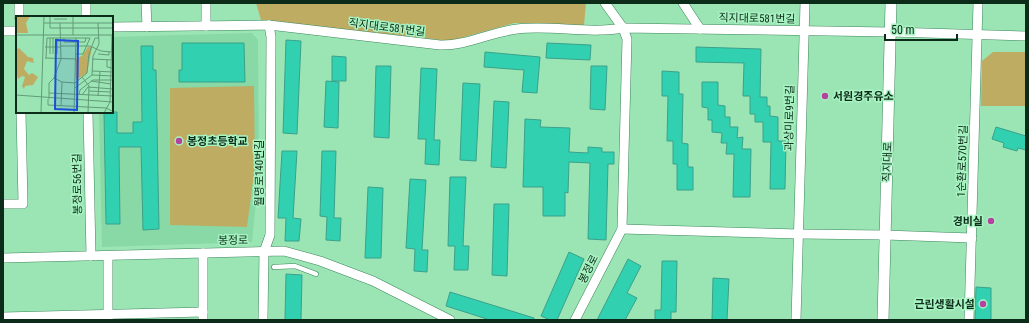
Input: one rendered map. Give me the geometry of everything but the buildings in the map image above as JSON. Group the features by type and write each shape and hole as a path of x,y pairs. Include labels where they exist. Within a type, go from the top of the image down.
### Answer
{"street":[{"path":"19,3 19,16"},
{"path":"86,3 86,16"},
{"path":"146,3 147,27"},
{"path":"206,3 206,26"},
{"path":"605,3 624,28 627,38 622,229 972,238"},
{"path":"683,3 700,29"},
{"name":"과상미로9번길","path":"796,320 805,3"},
{"name":"직지대로","path":"882,320 892,3"},
{"name":"1순환로570번길","path":"969,320 978,3"},
{"name":"직지대로581번길","path":"113,27 269,25 440,45 452,45 482,36 517,29 608,30 624,28 804,30 1026,36"},
{"name":"월명로140번길","path":"264,320 264,252 270,235 271,37 269,25"},
{"path":"3,31 16,31"},
{"path":"3,204 23,204 21,113"},
{"name":"봉정로56번길","path":"88,113 91,256"},
{"name":"봉정로","path":"574,320 622,229"},
{"name":"봉정로","path":"3,258 284,251 320,261 373,281 450,320"},
{"path":"3,317 108,317 158,313 203,316 203,253"},
{"path":"108,256 108,317"}],"lane":[{"path":"274,267 295,266 316,274"}],"shaded area":[{"path":"256,3 586,3 584,25 514,23 450,41 261,20"},
{"name":"봉정초등학교","path":"252,33 258,40 259,170 252,242 102,247 99,113 113,113 113,37"},
{"path":"993,52 1026,52 1026,106 981,106 982,61"},
{"path":"254,86 255,166 247,227 170,225 170,88"}],"place":[{"name":"서원경주유소","path":"825,96"},
{"name":"봉정초등학교","path":"179,141"},
{"name":"경비실","path":"991,221"},
{"name":"근린생활시설","path":"983,304"}]}
